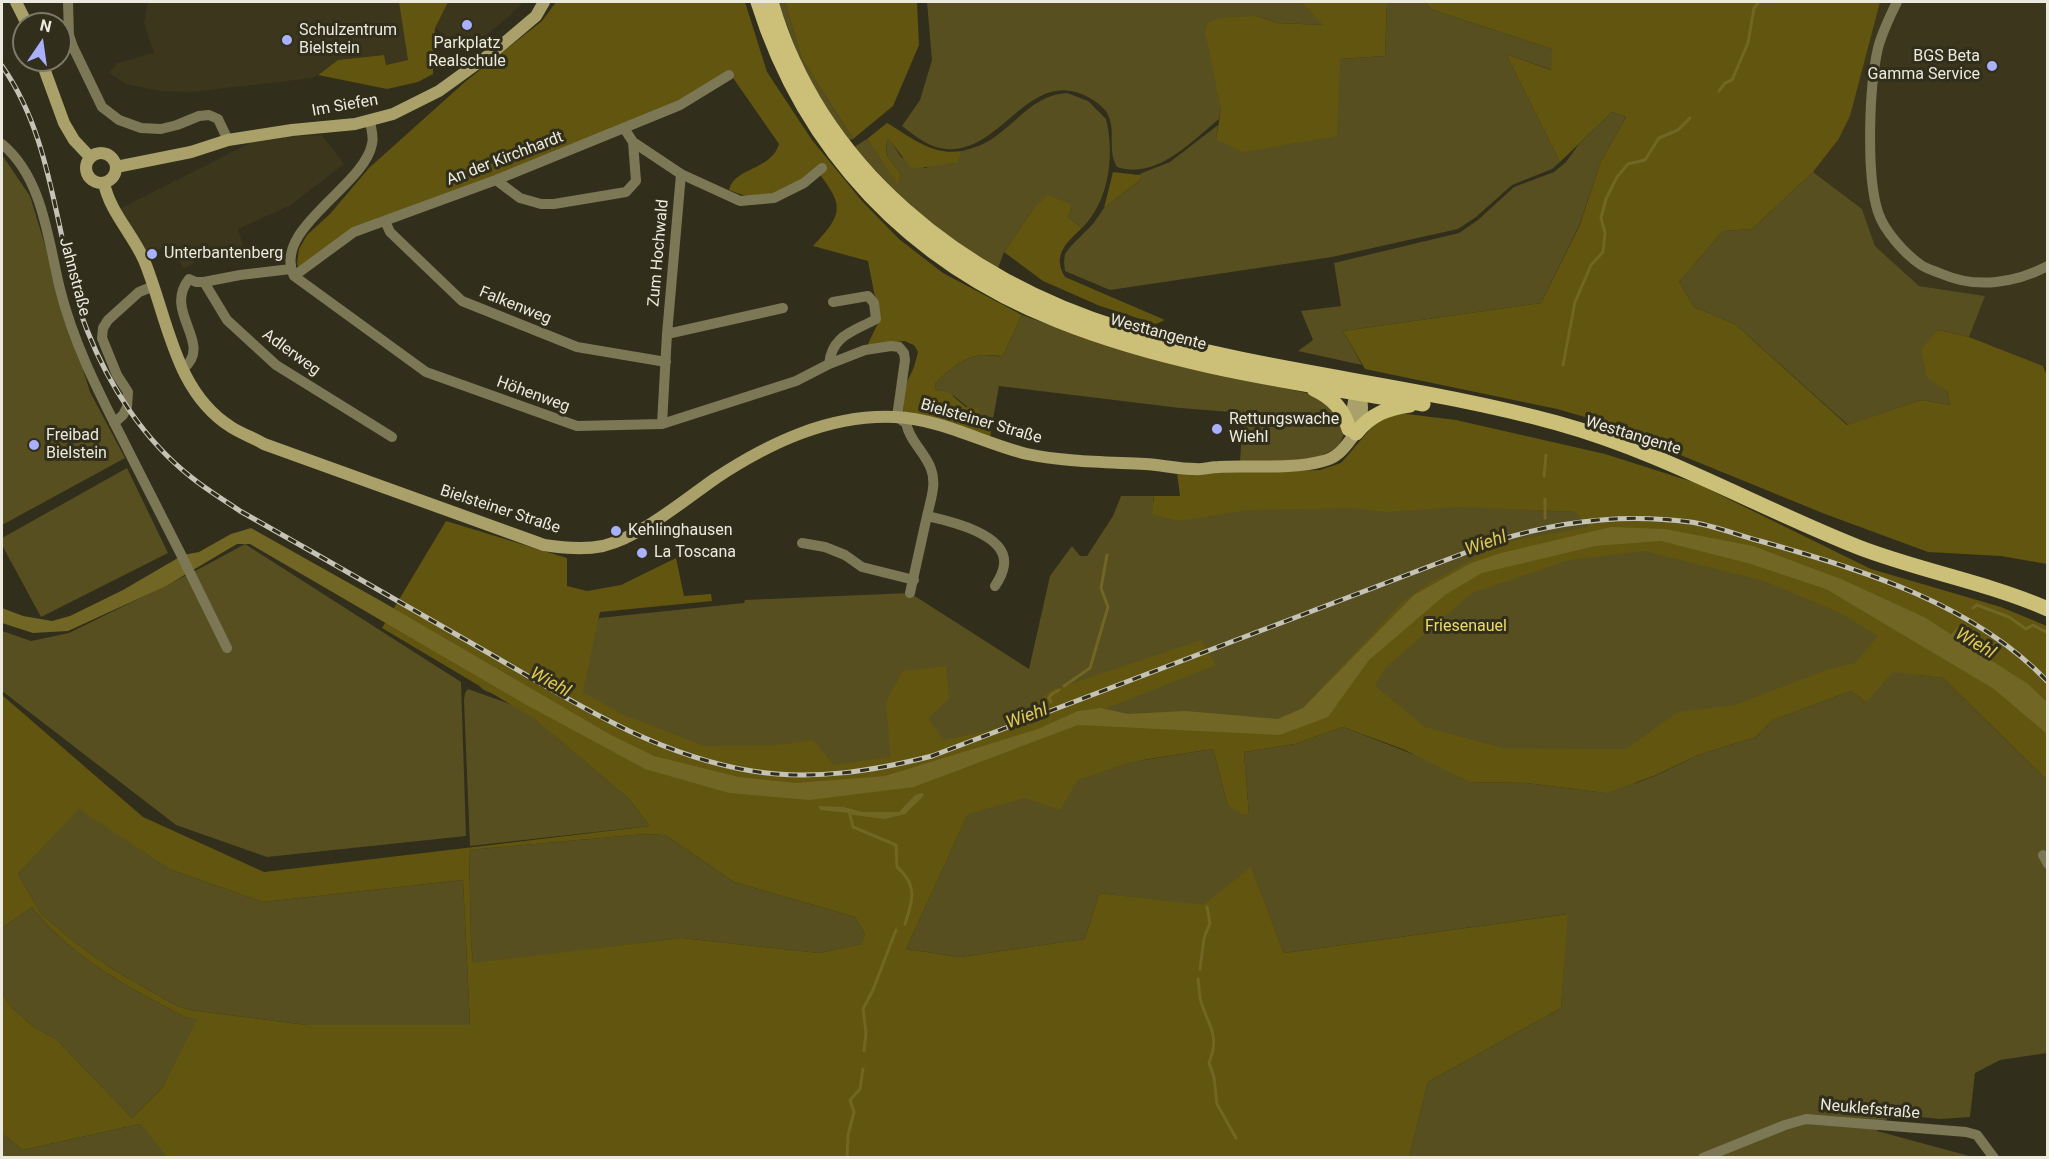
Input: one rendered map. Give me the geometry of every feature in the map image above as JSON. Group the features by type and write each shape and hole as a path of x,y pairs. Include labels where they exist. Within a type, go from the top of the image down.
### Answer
{"main road":[{"name":"Im Siefen","path":"116,167 191,152 228,140 370,121 393,114 439,90 497,49 536,16 544,2"},
{"name":"Westtangente","path":"758,2 785,72 822,137 869,196 925,246 995,291 1075,327 1125,344 1196,363 1426,404 1555,431 1687,471"},
{"name":"Westtangente","path":"771,2 782,34 815,102 843,144 873,180 907,213 966,257 1030,293 1077,314 1125,330 1225,355 1382,385 1563,425 1625,445 1687,471"},
{"path":"45,72 64,123 74,141 90,157"},
{"path":"99,153 108,155 116,167 112,178 104,183 95,182 88,176 86,166 90,157 99,153"},
{"name":"Bielsteiner Straße","path":"104,183 109,203 135,243 154,286 182,370 199,398 215,415 232,428 264,444 544,545 566,549 601,546 628,536 668,513 749,458 792,436 836,422 873,417 897,417 930,422 995,445 1029,454 1062,459 1158,464 1200,462 1218,467 1311,464 1333,458 1350,436"},
{"path":"1348,379 1360,393 1362,405 1350,436"},
{"path":"1301,382 1325,394 1337,404 1343,412 1350,436"},
{"path":"1360,393 1382,385"},
{"path":"1350,436 1381,411 1394,407 1426,404"},
{"path":"1687,471 1856,546 1898,561 1997,590 2048,609"}],"street":[{"path":"68,2 69,35 102,107 119,120 141,128 161,129 199,116 209,115 218,119 228,140"},
{"path":"1897,2 1878,46 1872,86 1872,175 1878,213 1897,243 1922,265 1953,279 1984,283 2010,280 2048,266"},
{"name":"An der Kirchhardt","path":"293,273 354,232 496,180 680,105 729,75"},
{"path":"182,370 191,364 194,357 194,346 182,310 183,289 189,279 204,282 240,275 293,273 291,255 297,239 308,224 365,163 372,143 370,121"},
{"path":"624,128 633,142 681,174 740,201 774,198 804,183 822,168"},
{"path":"496,180 520,198 541,204 554,204 626,192 636,181 633,142"},
{"name":"Jahnstraße","path":"2,144 27,173 40,206 61,292 94,384 227,648"},
{"name":"Zum Hochwald","path":"662,424 667,334 681,174"},
{"name":"Falkenweg","path":"385,221 390,232 462,301 577,347 666,362"},
{"name":"Höhenweg","path":"293,273 426,372 577,426 662,424 796,381 829,364 865,350 891,346 899,347 904,353 905,360 897,417"},
{"name":"Adlerweg","path":"204,282 227,320 276,365 392,437"},
{"name":"Jahnstraße","path":"114,423 123,415 127,407 128,392 117,375 102,338 103,328 108,320 139,292 154,286"},
{"path":"829,364 830,352 836,341 876,319 874,303 868,296 833,302"},
{"path":"667,334 783,308"},
{"path":"897,417 906,423 908,435 931,469 933,486 910,593"},
{"path":"927,516 958,523 998,544 1004,565 995,586"},
{"path":"802,543 825,547 845,555 862,567 914,580"},
{"name":"Neuklefstraße","path":"1703,1158 1785,1125 1806,1119 1966,1132 1977,1135 1994,1158"}],"shaded area":[{"path":"148,2 523,2 505,20 466,51 435,28 408,60 386,65 383,55 338,60 313,78 192,92 161,91 126,84 109,73 117,63 154,53 144,23"},
{"path":"399,2 448,2 435,28 433,74 418,82 387,89 318,75 338,60 384,55 386,65 408,60"},
{"path":"556,2 745,2 767,72 812,140 862,201 899,239 943,273 1022,315 1003,356 984,355 971,358 944,374 935,384 936,390 948,392 966,407 978,408 980,416 993,419 990,438 903,412 905,386 918,352 914,345 904,341 867,346 878,323 868,261 813,246 830,226 837,210 832,193 817,171 795,186 776,195 755,197 729,190 738,177 769,159 779,144 731,75 675,106 368,225 299,269 297,264 299,249 307,235 330,214 369,168 466,81 542,21"},
{"path":"785,2 917,2 919,45 893,106 853,139 802,59"},
{"path":"1303,2 1387,2 1385,56 1340,59 1337,136 1243,152 1216,139 1221,109 1205,32 1207,23 1219,18 1257,16 1277,23 1323,25"},
{"path":"1424,2 1880,2 1850,116 1838,140 1813,172 1752,229 1723,231 1679,282 1694,307 1735,324 1847,425 1921,400 1950,405 1947,391 1927,378 1921,349 1938,330 1969,337 2043,366 2048,378 2047,564 2001,556 1928,552 1825,514 1592,419 1557,409 1365,369 1343,331 1541,303 1579,227 1601,161 1626,117 1612,112 1560,162 1506,54 1551,70 1552,49 1433,10"},
{"path":"1880,2 2047,2 2047,368 1969,337 1984,296 1919,286 1875,246 1862,209 1813,172 1838,140"},
{"path":"887,123 931,148 951,152 962,151 957,163 911,168 888,138 887,153 901,174 898,185 867,139"},
{"path":"322,135 344,164 291,205 238,229 245,253 219,261 214,249 184,269 169,245 142,257 117,210 260,138"},
{"path":"1113,172 1139,175 1142,173 1140,180 1104,208"},
{"path":"1048,195 1070,204 1072,207 1068,217 1082,228 1066,244 1060,256 1061,269 1065,277 1165,320 1156,324 1100,306 1043,281 1004,252 1034,208"},
{"path":"1399,413 1456,420 1605,454 1696,483 1871,569 2001,607 2047,626 2047,780 1943,678 1893,672 1866,702 1851,691 1773,720 1756,737 1698,755 1654,776 1606,793 1526,783 1469,782 1405,750 1343,727 1295,744 1244,752 1249,815 1242,814 1228,806 1213,749 1130,762 1078,780 1060,810 1025,798 968,814 906,949 960,957 1085,939 1099,893 1203,905 1251,867 1284,953 1568,914 1561,1008 1428,1082 1409,1157 168,1158 140,1124 23,1150 2,1134 2,993 12,1008 35,1028 56,1039 132,1118 162,1088 197,1020 185,1017 164,1006 102,970 64,941 32,907 2,928 2,695 143,817 264,872 650,826 629,799 535,719 382,628 446,521 567,558 567,586 587,591 621,585 676,558 684,596 711,594 712,601 600,612 583,692 624,715 705,746 777,745 813,740 834,765 890,757 886,701 903,671 946,666 949,699 928,718 943,740 1005,727 1052,690 1201,640 1216,665 1104,709 1128,714 1185,711 1278,719 1303,708 1402,602 1431,582 1501,543 1589,527 1575,512 1459,507 1387,512 1351,508 1249,510 1178,521 1152,514 1154,496 1180,496 1177,473 1320,470 1341,463 1378,420","holes":["1644,551 1764,581 1840,613 1878,636 1855,663 1826,670 1735,705 1678,712 1626,749 1503,748 1425,727 1375,686 1385,668 1472,593 1570,560","79,809 169,869 263,902 463,880 470,1025 307,1025 190,1010 175,1005 112,969 72,940 41,914 18,874","644,834 665,835 734,882 855,917 865,934 862,944 819,953 681,938 473,963 469,850"]},
{"path":"1611,527 1665,529 1753,546 1841,579 1924,617 2028,684 2047,702 2047,734 1994,689 1826,589 1751,564 1661,541 1595,546 1482,573 1445,595 1369,660 1328,717 1280,735 1078,725 914,787 809,800 729,793 645,769 523,703 250,544 237,544 166,586 68,631 33,633 2,623 2,608 23,616 52,621 70,616 123,590 183,555 199,552 231,534 251,528 611,735 654,756 739,777 796,783 885,776 1038,729 1078,711 1101,708 1128,714 1185,711 1278,719 1303,708 1414,595 1471,563 1501,553"},
{"path":"924,794 922,797 906,814 884,819 820,810 818,806 844,807 862,812 899,812 915,795"}],"green space":[{"path":"778,2 785,2 802,59 853,139 848,141 806,75"},
{"path":"927,2 1303,2 1324,25 1277,23 1257,16 1219,119 1185,148 1159,164 1131,170 1117,167 1112,153 1111,124 1105,110 1093,100 1079,93 1060,90 1043,95 982,140 965,147 946,149 934,146 902,126 920,100 932,60"},
{"path":"1387,2 1424,2 1433,10 1552,49 1552,70 1506,54 1560,162 1552,169 1512,185 1476,217 1458,229 1332,257 1110,290 1065,271 1065,254 1071,246 1093,224 1104,208 1140,180 1142,173 1170,162 1218,125 1216,139 1340,59 1385,56"},
{"path":"1067,93 1088,101 1106,119 1110,148 1108,177 1104,192 1091,217 1082,228 1068,217 1072,207 1034,208 1004,252 997,271 915,213 854,147 867,139 898,184 901,174 887,153 888,137 901,157 925,168 936,164 956,163 962,151 992,139 1037,103 1046,98"},
{"path":"1612,112 1626,117 1601,161 1579,226 1541,303 1343,331 1362,365 1298,351 1313,340 1301,311 1341,306 1334,263 1459,233 1478,220 1514,187 1554,172"},
{"path":"2,155 30,196 90,392 125,458 2,525"},
{"path":"1813,172 1862,209 1875,246 1919,286 1985,296 1969,337 1938,330 1927,377 1947,391 1950,405 1921,400 1848,425 1735,324 1694,307 1679,282 1723,231 1752,229"},
{"path":"1022,315 1112,347 1178,366 1321,396 1336,413 1344,429 1343,437 1335,448 1311,458 1280,462 1240,462 1243,413 1180,408 999,386 993,419 979,416 954,396 936,390 935,384 939,379 964,361 984,355 1003,356"},
{"path":"127,468 168,553 41,617 2,545 2,538"},
{"name":"Friesenauel","path":"1121,496 1154,496 1153,501 1337,500 1575,512 1711,533 1946,674 1919,675 1943,678 2047,780 2048,852 2045,854 2048,858 2047,1053 2000,1060 1975,1073 1970,1117 1940,1119 1891,1114 1877,1131 1973,1157 1409,1157 1428,1082 1561,1008 1567,914 1284,953 1251,868 1203,906 1099,893 1085,939 960,957 906,949 967,816 612,773 503,696 488,692 479,686 457,575 478,530 598,621 599,618 744,603 745,600 910,593 1029,669 1050,576 1072,546 1080,556 1087,556 1113,516","holes":["1857,684 1866,702 1851,691 1773,720 1756,737 1698,755 1633,784 1656,770","1338,718 1423,758 1343,727 1295,744 1244,752 1249,815 1228,806 1213,749 1138,761","1437,765 1606,793 1526,783 1469,782"]},
{"path":"245,544 461,682 466,836 267,857 176,825 2,691 2,631 31,641 69,633"},
{"path":"468,689 521,708 531,715 629,799 650,826 470,846 464,701"},
{"path":"79,808 169,869 263,902 463,880 470,1025 307,1025 190,1010 175,1005 112,969 72,940 41,914 18,874"},
{"path":"644,834 665,835 734,882 855,917 865,934 863,944 819,953 681,938 473,964 469,850"},
{"path":"32,907 64,941 102,970 185,1017 198,1020 162,1088 132,1118 56,1039 35,1028 12,1008 2,993 2,928"},
{"path":"140,1124 168,1157 2,1157 2,1134 23,1150"}],"waterway":[{"path":"1719,91 1725,83 1732,80 1748,43 1754,8 1759,2"},
{"path":"1563,365 1575,302 1591,265 1603,252 1605,233 1601,218 1606,199 1617,177 1628,164 1645,160 1659,138 1678,130 1690,118"},
{"path":"1544,476 1546,455"},
{"path":"1545,499 1545,518"},
{"path":"1064,686 1090,668 1108,607 1101,588 1107,555"},
{"path":"1973,608 1977,605 2009,617 2026,629 2033,625 2048,633"},
{"name":"Wiehl","path":"1950,638 1959,628"},
{"name":"Wiehl","path":"1051,702 1049,698 1059,690"},
{"path":"847,811 849,811 853,827 896,845 897,867 908,880 912,893 905,924"},
{"path":"1200,969 1204,938 1210,923 1207,907"},
{"path":"864,1051 866,1032 863,1009 873,990 896,930"},
{"path":"1198,979 1200,998 1212,1029 1214,1044 1209,1063 1214,1077 1217,1104 1236,1138"},
{"path":"847,1158 848,1135 854,1112 850,1100 860,1089 863,1069"}],"railway":[{"path":"2,66 25,106 41,148 76,296 96,351 130,411 143,429 174,462 203,486 240,511 581,706 647,739 716,763 775,774 820,775 865,770 932,756 1496,541 1543,528 1616,519 1665,519 1707,525 1876,577 1951,610 1986,631 2019,655 2048,682"}],"place":[{"name":"Parkplatz Realschule","path":"467,25"},
{"name":"Schulzentrum Bielstein","path":"287,40"},
{"name":"BGS Beta Gamma Service","path":"1992,66"},
{"name":"Unterbantenberg","path":"152,254"},
{"name":"Rettungswache Wiehl","path":"1217,429"},
{"name":"Freibad Bielstein","path":"34,445"},
{"name":"Kehlinghausen","path":"616,531"},
{"name":"La Toscana","path":"642,553"}]}
